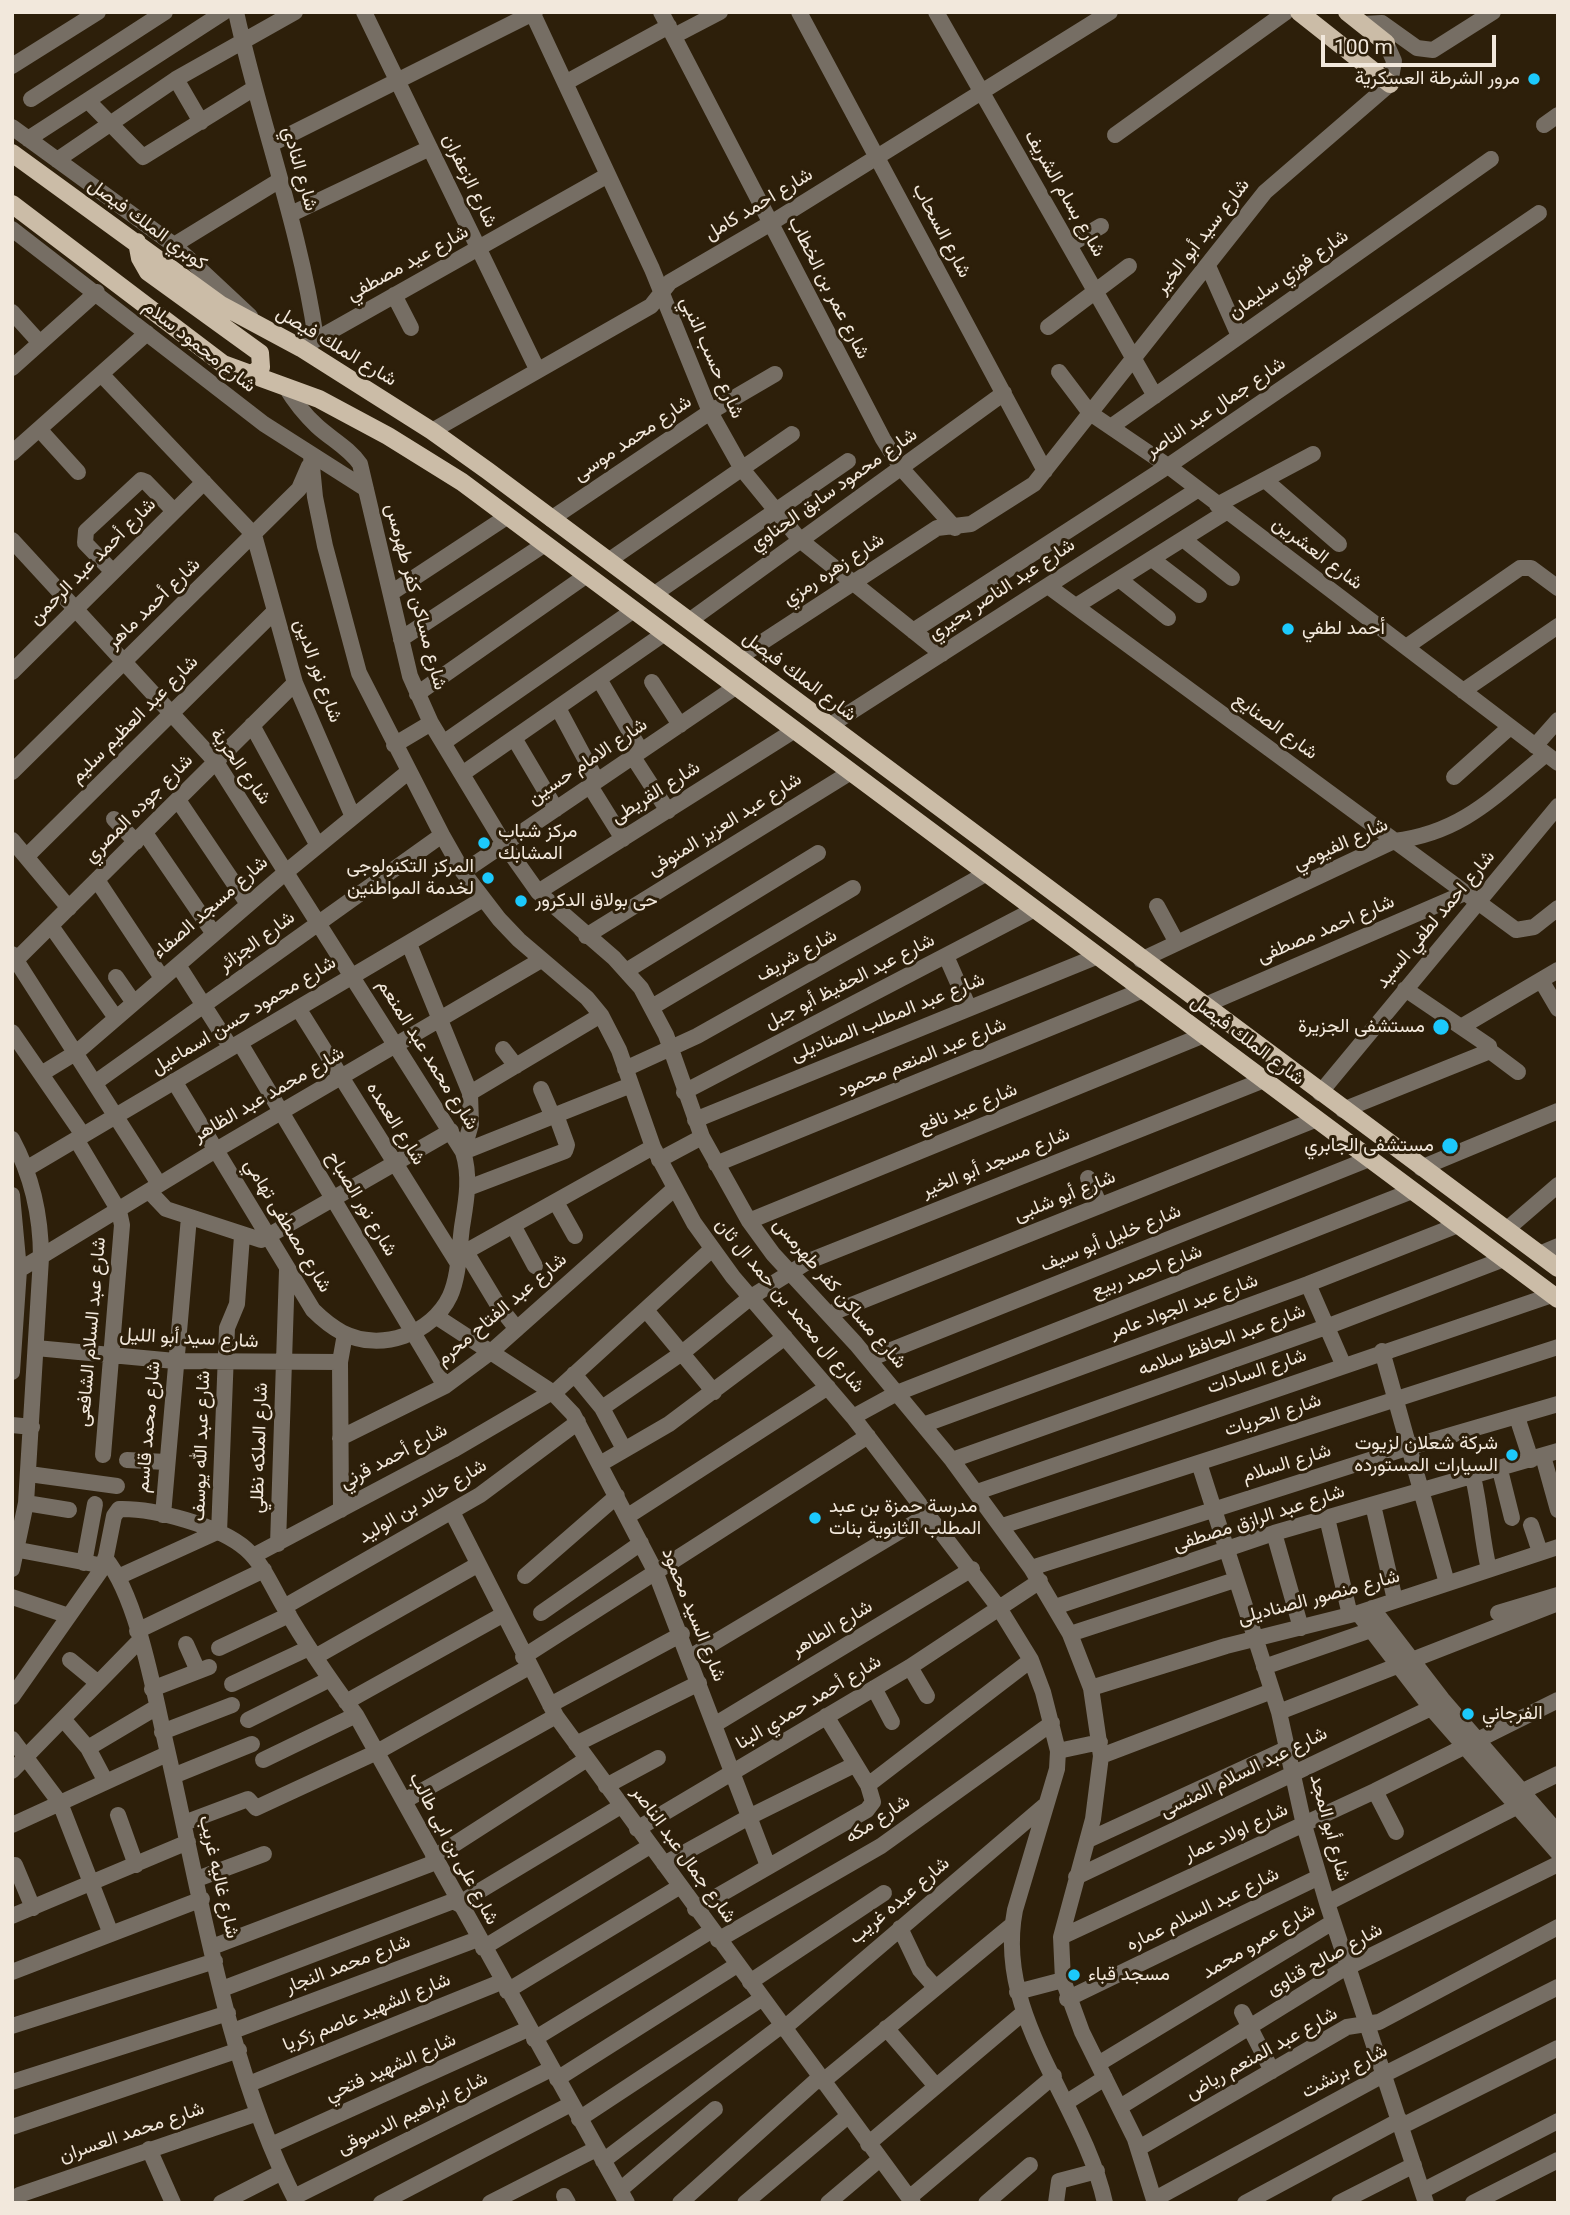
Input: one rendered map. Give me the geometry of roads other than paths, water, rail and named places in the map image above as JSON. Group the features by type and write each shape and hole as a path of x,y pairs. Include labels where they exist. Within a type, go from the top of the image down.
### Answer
{"main road":[{"path":"1300,12 1390,84"},
{"path":"1347,12 1386,43"},
{"name":"كوبري الملك فيصل","path":"12,153 221,305 260,325"},
{"name":"شارع الملك فيصل","path":"12,204 223,364 319,399 388,436 462,482 1555,1297"},
{"path":"137,242 140,258 148,272 260,353 261,367 250,376"},
{"name":"شارع الملك فيصل","path":"260,325 308,344 432,431 1558,1268"},
{"path":"941,839 950,832 951,817"},
{"path":"970,861 970,846 982,840"}],"street":[{"path":"12,66 98,12"},
{"path":"31,99 165,12"},
{"path":"28,139 224,12"},
{"name":"شارع النادي","path":"236,12 253,89 291,214 307,281 308,344"},
{"path":"57,160 176,79 295,12"},
{"name":"شارع الزعفران","path":"363,12 537,369"},
{"path":"565,83 668,25 720,12"},
{"name":"شارع السحاب","path":"799,12 1045,471"},
{"name":"شارع بسام الشريف","path":"936,12 1155,396"},
{"name":"شارع احمد كامل","path":"432,431 651,306 670,282 771,223 1110,12"},
{"path":"1115,135 1286,12"},
{"path":"1362,24 1382,23 1417,48 1433,50 1493,12"},
{"path":"271,144 396,79 533,13"},
{"name":"شارع حسب النبي","path":"533,13 652,269 710,412 742,469 774,512 800,540 942,654"},
{"name":"شارع عمر بن الخطاب","path":"668,25 883,439 902,469 955,528"},
{"path":"1386,43 1394,61 1390,84"},
{"path":"176,79 201,122"},
{"name":"شارع سيد أبو الخير","path":"1045,471 1265,191 1390,84"},
{"path":"88,101 141,156 152,153 253,89"},
{"name":"شارع الملك فيصل","path":"12,127 174,245 260,325"},
{"path":"291,214 430,148"},
{"name":"شارع فوزي سليمان","path":"1112,426 1491,159"},
{"name":"شارع عيد مصطفي","path":"308,344 608,175"},
{"path":"174,245 281,180"},
{"name":"شارع جمال عبد الناصر","path":"913,631 1168,466 1539,213"},
{"path":"1069,246 1101,226"},
{"name":"شارع محمود سلام","path":"12,229 311,456 366,489"},
{"path":"1208,265 1240,335"},
{"path":"1048,327 1129,267"},
{"path":"12,368 97,292"},
{"path":"394,296 411,328"},
{"path":"12,312 40,343"},
{"path":"12,453 147,333"},
{"name":"شارع العشرين","path":"1059,372 1090,413 1168,466 1546,754"},
{"path":"101,374 254,536"},
{"name":"شارع محمد موسى","path":"551,519 710,412 775,374"},
{"name":"شارع مساكن كفر طهرمس","path":"285,386 297,405 318,427 356,458 363,471 401,639 417,695 504,844 538,892 626,971 652,1007 671,1048 684,1092 702,1137 749,1221 789,1272 869,1359 977,1492 1036,1575 1070,1634 1091,1688 1101,1749 1097,1799 1061,1937 1063,1980 1068,1998 1139,2148 1155,2201"},
{"name":"شارع محمود سابق الحناوي","path":"688,621 1004,393"},
{"path":"39,429 78,472"},
{"path":"608,561 792,434"},
{"path":"1076,606 1183,539 1265,480 1313,454"},
{"name":"شارع أحمد ماهر","path":"12,772 299,489 311,456"},
{"name":"شارع ال محمد بن حمد ال ثان","path":"311,456 314,497 359,673 408,772 463,872 483,899 541,960 587,998 601,1015 611,1032 657,1153 674,1189 712,1249 853,1416 972,1569 1031,1660 1052,1723 1058,1751 1057,1769 1044,1806 1012,1925 1017,1992 1023,2013 1097,2171 1105,2203"},
{"path":"653,595 848,461"},
{"name":"شارع زهره رمزي","path":"738,658 937,528 955,528 971,524 1026,491 1045,471"},
{"path":"113,572 85,543 86,531 141,480 174,511"},
{"path":"1265,480 1339,544"},
{"name":"شارع أحمد عبد الرحمن","path":"12,672 204,482"},
{"name":"شارع عبد الناصر بحيري","path":"829,726 1197,490"},
{"path":"391,593 508,516"},
{"name":"شارع نور الدين","path":"254,536 273,613 295,683 354,817"},
{"path":"1183,539 1232,578"},
{"name":"شارع الحرية","path":"12,540 215,762 286,872"},
{"path":"401,639 545,544"},
{"path":"1152,559 1199,596"},
{"path":"1406,647 1520,568 1531,568 1558,588"},
{"path":"417,695 587,575"},
{"path":"1119,579 1168,618"},
{"name":"شارع الصنايع","path":"1048,586 1516,930 1534,927 1558,908"},
{"path":"443,743 634,610"},
{"name":"شارع عبد العظيم سليم","path":"26,857 273,613"},
{"path":"1463,691 1558,626"},
{"path":"462,774 665,633"},
{"path":"599,679 668,811"},
{"path":"652,682 680,725"},
{"name":"شارع جوده المصري","path":"14,960 295,683"},
{"name":"شارع الامام حسين","path":"463,872 737,687"},
{"path":"558,708 624,839"},
{"name":"شارع الفيومي","path":"1142,960 1394,841 1425,837 1459,822 1546,754 1558,720"},
{"path":"394,745 431,723"},
{"path":"252,725 318,845"},
{"path":"1454,777 1510,727"},
{"name":"شارع القريطى","path":"538,892 795,730"},
{"path":"513,738 556,809"},
{"name":"شارع مسجد الصفاء","path":"41,1074 77,1052 248,904 408,772"},
{"name":"شارع عبد العزيز المنوفى","path":"586,936 851,772"},
{"path":"178,800 248,904"},
{"name":"شارع احمد لطفي السيد","path":"1321,1093 1405,989 1471,898 1558,806"},
{"path":"114,819 140,838 214,934"},
{"name":"شارع الجزائر","path":"96,1082 442,835"},
{"path":"12,840 69,908"},
{"path":"626,971 818,853"},
{"name":"شارع محمد عبد المنعم","path":"286,872 463,1152 468,1188 460,1257 451,1293 437,1317"},
{"name":"شارع شريف","path":"625,1069 671,1048 987,873"},
{"path":"97,880 162,978"},
{"path":"652,1007 853,888"},
{"name":"شارع احمد مصطفى","path":"1203,1006 1471,898"},
{"name":"شارع محمود حسن اسماعيل","path":"26,1169 483,899"},
{"path":"1157,906 1177,943"},
{"name":"شارع عبد الحفيظ أبو جبل","path":"684,1092 1035,909"},
{"path":"51,926 116,1018"},
{"path":"409,944 438,1021 470,1093 471,1124 463,1152"},
{"path":"946,956 969,1008"},
{"name":"شارع عبد المطلب الصناديلى","path":"695,1120 1098,956"},
{"path":"14,960 117,1115 166,1209 257,1241 451,1131"},
{"name":"شارع محمد عبد الظاهر","path":"19,1270 216,1150 541,960"},
{"name":"شارع نور الصباح","path":"178,965 282,1111 445,1386"},
{"path":"1461,1027 1558,970"},
{"path":"116,977 134,1003"},
{"path":"1541,980 1558,1009"},
{"path":"1405,989 1489,1046 1490,1051 1518,1072"},
{"name":"شارع عبد المنعم محمود","path":"716,1164 1143,990"},
{"name":"شارع العمده","path":"298,1008 396,1163 460,1257 517,1329"},
{"path":"470,1093 601,1015"},
{"name":"شارع عبد السلام الشافعى","path":"12,1032 80,1137 119,1211 122,1225 103,1455"},
{"name":"شارع عيد نافع","path":"749,1221 1204,1035"},
{"path":"503,1049 516,1066"},
{"path":"1343,1110 1490,1051"},
{"name":"شارع مسجد أبو الخير","path":"602,1408 682,1353 751,1297 820,1256 1264,1080"},
{"name":"شارع مصطفى تهامي","path":"174,1081 313,1310 345,1334 379,1340 413,1333 437,1317"},
{"path":"463,1152 631,1085"},
{"path":"468,1188 565,1151 567,1144 541,1089"},
{"path":"1421,1168 1558,1111"},
{"name":"شارع أبو شلبى","path":"829,1314 1317,1119"},
{"path":"460,1257 657,1153 702,1137"},
{"path":"12,1139 26,1169 41,1229 29,1474 19,1550 12,1569"},
{"name":"شارع خليل أبو سيف","path":"869,1359 1369,1158"},
{"path":"1088,1178 1100,1206"},
{"path":"1506,1230 1558,1185"},
{"name":"شارع عبد الفتاح محرم","path":"340,1438 445,1386 517,1329 674,1189"},
{"name":"شارع احمد ربيع","path":"853,1416 897,1393 1412,1191"},
{"path":"12,1195 19,1270 12,1372"},
{"path":"557,1204 575,1236"},
{"name":"شارع محمد قاسم","path":"163,1515 189,1217"},
{"name":"شارع عبد الجواد عامر","path":"923,1424 1308,1284 1458,1225"},
{"path":"514,1227 535,1266"},
{"name":"شارع عبد الله يوسف","path":"218,1533 227,1328 237,1304 242,1236"},
{"path":"1539,1254 1558,1246"},
{"name":"شارع أحمد قرني","path":"253,1556 453,1450 553,1392 712,1249"},
{"name":"شارع عبد الحافظ سلامه","path":"952,1460 1504,1259"},
{"name":"شارع الملكه نظلي","path":"278,1544 287,1270"},
{"path":"1308,1284 1343,1364"},
{"name":"شارع السادات","path":"977,1492 1343,1364 1555,1297"},
{"path":"646,1310 714,1392"},
{"name":"شارع السيد محمود","path":"437,1317 492,1350 553,1392 578,1422 655,1571 682,1634 768,1866"},
{"path":"341,1510 340,1362 345,1334"},
{"path":"600,1464 669,1424 785,1337"},
{"name":"شارع الحريات","path":"1002,1526 1558,1347"},
{"name":"شارع سيد أبو الليل","path":"36,1348 176,1362 340,1362"},
{"path":"1382,1351 1447,1583"},
{"path":"574,1374 602,1408 624,1449"},
{"path":"628,1516 828,1387"},
{"name":"شارع السلام","path":"1036,1575 1213,1509 1410,1447 1558,1405"},
{"path":"1517,1417 1544,1456 1558,1510"},
{"name":"شارع خالد بن الوليد","path":"219,1648 452,1512 506,1477 578,1422"},
{"path":"12,1425 32,1427"},
{"path":"184,1823 248,1799 256,1808 377,1752 526,1662 655,1571 868,1436"},
{"name":"شارع عبد الرازق مصطفى","path":"1055,1606 1327,1517 1544,1456"},
{"path":"127,1460 166,1462"},
{"name":"شارع أبو المجد","path":"1199,1463 1279,1712 1304,1825 1327,1903 1424,2197"},
{"path":"1500,1470 1512,1518"},
{"path":"29,1474 117,1486"},
{"path":"1473,1477 1483,1520 1480,1534 1489,1569"},
{"path":"525,1576 617,1496"},
{"path":"26,1503 69,1510"},
{"path":"83,1563 95,1504"},
{"path":"1373,1505 1395,1600"},
{"name":"شارع على بن ابى طالب","path":"105,1562 114,1516 119,1510 163,1515 218,1533 244,1547 253,1556 377,1752 457,1902 622,2198"},
{"name":"شارع جمال عبد الناصر","path":"452,1512 526,1662 553,1710 695,1909 911,2201"},
{"path":"690,1657 929,1514"},
{"path":"1327,1517 1360,1612 1371,1630 1406,1663 1431,1708 1470,1743"},
{"path":"1531,1525 1540,1552"},
{"path":"118,1577 218,1533"},
{"path":"1275,1533 1301,1628"},
{"path":"541,1613 641,1543"},
{"name":"شارع منصور الصناديلى","path":"1091,1688 1226,1646 1360,1612 1558,1547"},
{"path":"19,1550 83,1563 105,1562"},
{"path":"12,1697 105,1562"},
{"name":"شارع غاليه غريب","path":"105,1562 118,1577 138,1636 233,2031 258,2113 296,2200"},
{"path":"232,1684 312,1652 477,1565"},
{"name":"شارع الطاهر","path":"714,1725 972,1569"},
{"path":"12,1771 98,1683 138,1636 264,1570"},
{"name":"شارع أحمد حمدي البنا","path":"638,1829 910,1667 999,1608 1036,1575"},
{"path":"1070,1634 1235,1580"},
{"path":"1498,1613 1558,1595"},
{"path":"12,1597 69,1616"},
{"path":"1279,1712 1558,1603"},
{"path":"1360,1612 1406,1663 1515,1799 1549,1824 1558,1853"},
{"path":"263,1760 504,1614"},
{"path":"1264,1667 1371,1630"},
{"path":"404,1801 682,1634"},
{"path":"152,1689 203,1669 186,1644"},
{"path":"70,1660 98,1683"},
{"path":"868,1785 1031,1660"},
{"path":"910,1667 928,1696"},
{"path":"248,1720 330,1679"},
{"path":"576,1744 699,1683"},
{"path":"874,1688 892,1722"},
{"path":"1058,1751 1101,1749 1272,1691"},
{"name":"شارع اولاد عمار","path":"1061,1937 1304,1825 1558,1700"},
{"path":"162,1732 232,1704"},
{"path":"88,1748 156,1707"},
{"name":"شارع عبد السلام المنسى","path":"1076,1877 1431,1708"},
{"path":"695,1909 867,1810 873,1802 868,1785 826,1716"},
{"path":"63,1719 88,1748 106,1782"},
{"name":"شارع مكه","path":"531,2034 881,1846 1052,1723"},
{"path":"12,1739 60,1803 111,1934"},
{"path":"173,1776 252,1744"},
{"path":"1087,1840 1288,1748"},
{"path":"12,1825 167,1754"},
{"path":"606,1786 658,1758"},
{"path":"12,2026 214,1954 434,1860 587,1759"},
{"path":"664,1864 749,1816 854,1765"},
{"path":"1327,1903 1558,1773"},
{"path":"1375,1791 1396,1832"},
{"path":"222,1989 457,1902 621,1806"},
{"name":"شارع عبده غريب","path":"489,2203 600,2155 782,2027 1044,1806"},
{"path":"118,1815 136,1865"},
{"path":"12,1916 188,1842"},
{"name":"شارع محمد النجار","path":"233,2031 480,1943 650,1846"},
{"path":"197,1879 264,1854"},
{"path":"15,1864 33,1908"},
{"name":"شارع صالح قناوى","path":"1120,2107 1348,1967 1558,1864"},
{"name":"شارع عبد السلام عماره","path":"1068,1998 1320,1877"},
{"name":"شارع الشهيد عاصم زكريا","path":"249,2084 504,1986 679,1887"},
{"path":"750,1982 884,1893"},
{"path":"12,1972 202,1899"},
{"name":"شارع عمرو محمد","path":"1067,2102 1102,2071 1333,1922"},
{"path":"680,2203 821,2080 1012,1925"},
{"name":"شارع عبد المنعم رياض","path":"1139,2148 1348,2027 1368,2025 1558,1927"},
{"path":"900,1928 914,1960 935,1987"},
{"name":"شارع ابراهيم الدسوقى","path":"296,2200 554,2074 737,1965"},
{"path":"1017,1992 1063,1980"},
{"name":"شارع برنشت","path":"1155,2201 1385,2074 1558,1987"},
{"path":"381,2203 575,2111 761,1999"},
{"path":"1242,2012 1272,2071"},
{"path":"12,2082 229,2013"},
{"path":"868,2144 1023,2013"},
{"path":"886,2028 935,2085"},
{"name":"شارع الشهيد فتحي","path":"271,2145 531,2034"},
{"path":"1245,2203 1401,2123 1558,2048"},
{"path":"12,2127 239,2050"},
{"path":"911,2201 1054,2076"},
{"path":"622,2198 715,2109"},
{"name":"شارع محمد العسران","path":"18,2193 258,2113"},
{"path":"745,2203 848,2116"},
{"path":"1424,2197 1558,2121"},
{"path":"149,2149 173,2203"},
{"path":"828,2203 880,2159"},
{"path":"1474,2203 1558,2160"},
{"path":"990,2202 1030,2165"},
{"path":"1339,2203 1414,2165"},
{"path":"1056,2203 1059,2181 1097,2171"},
{"path":"221,2203 282,2172"}],"place":[{"name":"مرور الشرطة العسكرية","path":"1534,79"},
{"name":"أحمد لطفي","path":"1288,629"},
{"name":"مركز شباب المشابك","path":"484,843"},
{"name":"المركز التكنولوجى لخدمة المواطنين","path":"488,878"},
{"name":"حى بولاق الدكرور","path":"521,901"},
{"name":"مستشفى الجزيرة","path":"1441,1027"},
{"name":"مستشفى الجابري","path":"1450,1146"},
{"name":"شركة شعلان لزيوت السيارات المستورده","path":"1512,1455"},
{"name":"مدرسة حمزة بن عبد المطلب الثانوية بنات","path":"815,1518"},
{"name":"الفرجاني","path":"1468,1714"},
{"name":"مسجد قباء","path":"1074,1975"}]}
